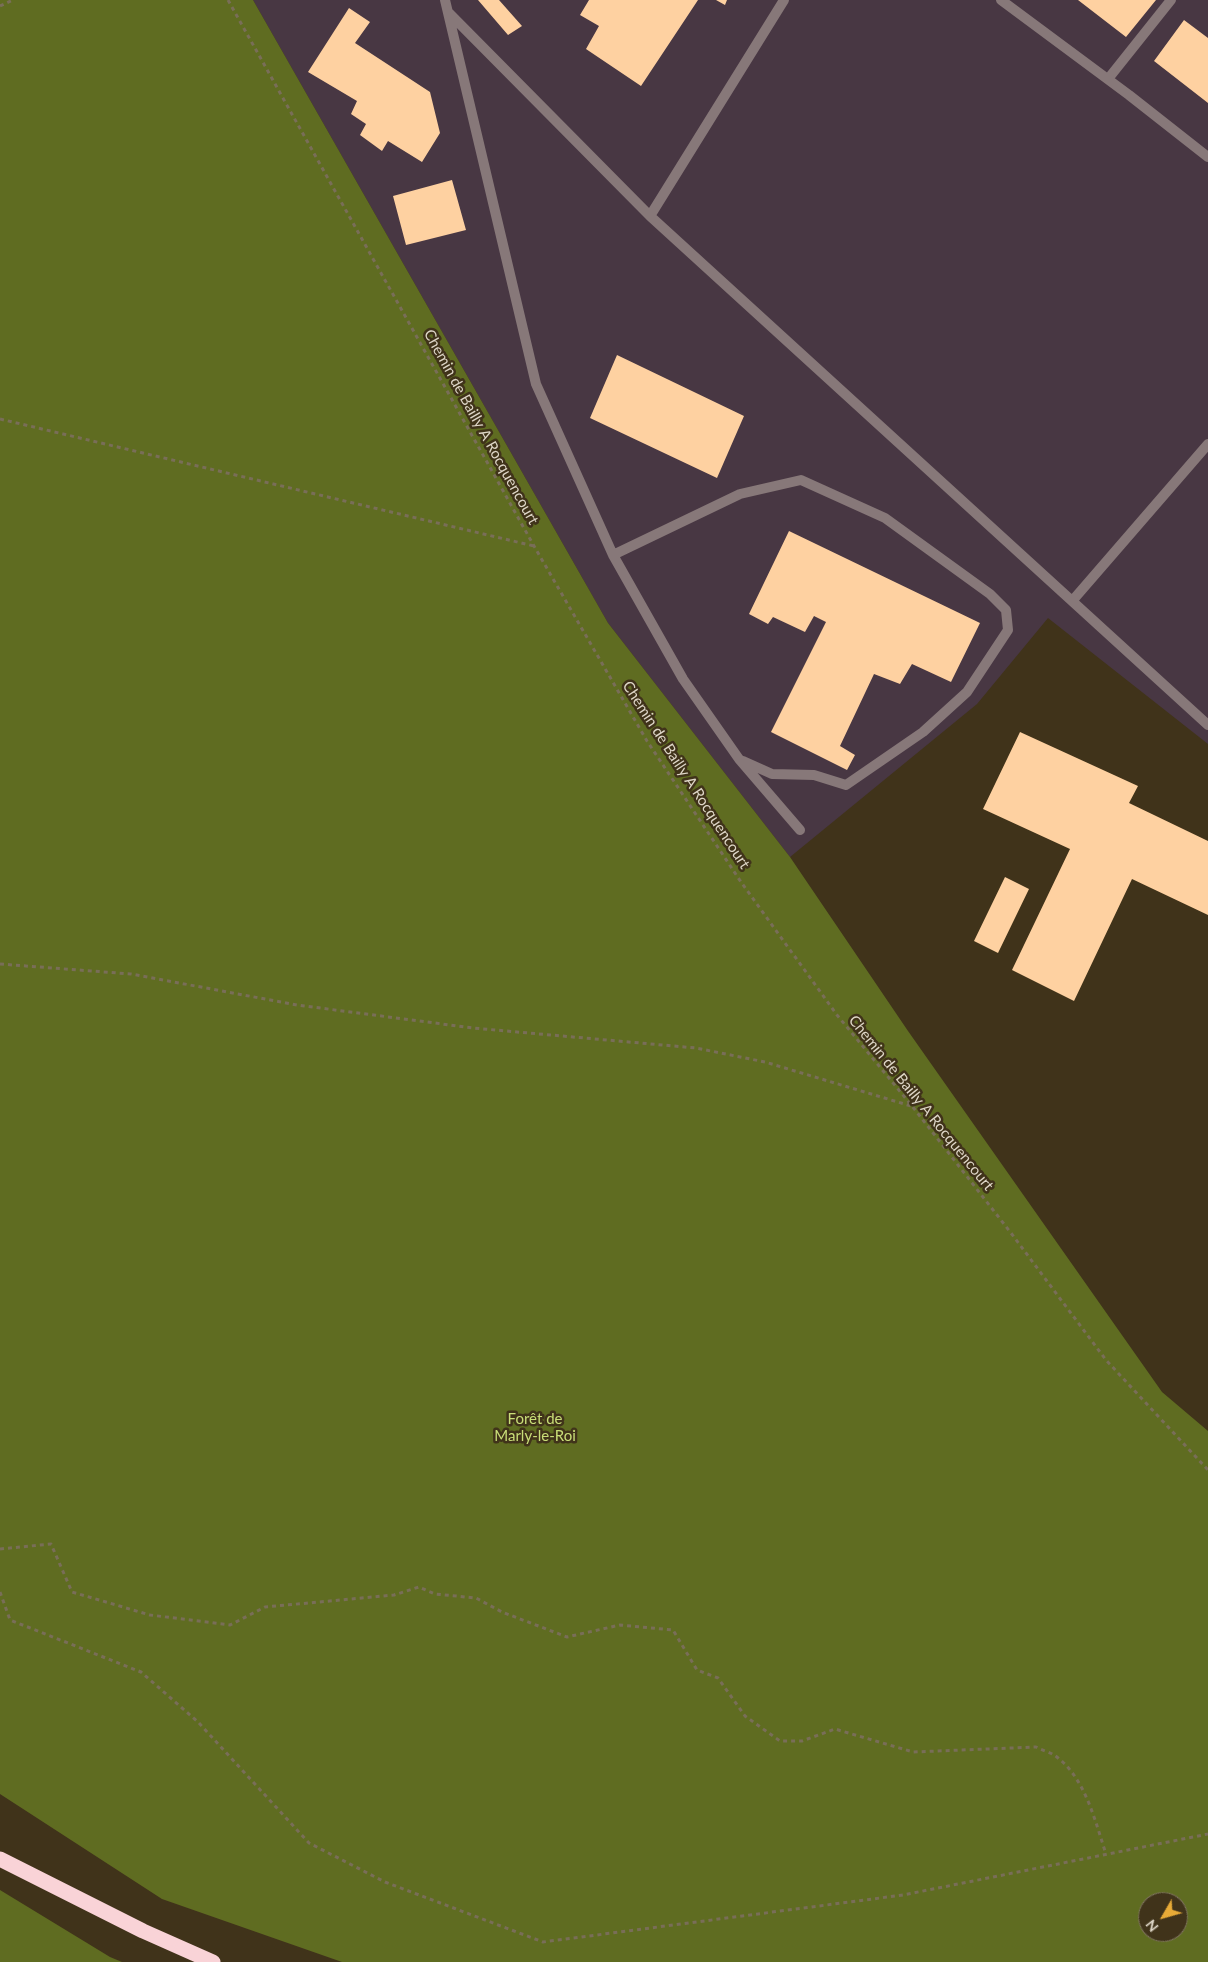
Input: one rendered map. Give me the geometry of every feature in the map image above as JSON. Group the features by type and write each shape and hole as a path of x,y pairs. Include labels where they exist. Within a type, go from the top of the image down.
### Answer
{"highway":[{"path":"0,1858 143,1931 213,1962"}],"lane":[{"path":"445,0 536,384 614,555 684,679 739,759 800,830"},
{"path":"650,216 784,0"},
{"path":"1000,0 1108,79 1208,157"},
{"path":"1108,79 1171,0"},
{"path":"448,12 650,216 1208,725"},
{"path":"1073,600 1208,444"},
{"path":"614,555 740,494 801,480 884,518 990,594 1006,610 1008,630 967,692 922,732 846,785 814,774 772,774 739,759"}],"path":[{"path":"0,6 13,0"},
{"name":"Chemin de Bailly A Rocquencourt","path":"228,0 534,546 647,741 741,882 836,1016 912,1106 1011,1233 1106,1360 1208,1470"},
{"path":"0,419 534,546"},
{"path":"0,964 131,974 297,1005 472,1028 696,1048 765,1062 912,1106"},
{"path":"0,1549 51,1544 72,1592 150,1615 212,1623 230,1625 265,1607 394,1595 419,1587 435,1594 476,1598 502,1612 567,1637 620,1625 673,1630 698,1670 718,1678 745,1716 780,1741 802,1741 835,1729 913,1752 1036,1747 1054,1755 1071,1771 1091,1808 1106,1854"},
{"path":"0,1592 10,1620 141,1672 198,1722 309,1843 385,1882 456,1907 543,1942 903,1895 1208,1834"}],"shaded area":[{"path":"253,0 1208,0 1208,744 1048,618 977,704 790,857 608,623"}],"green space":[{"name":"Forêt de Marly-le-Roi","path":"0,0 253,0 608,623 790,857 908,1031 1162,1392 1208,1431 1208,1962 342,1962 162,1899 0,1794"},
{"path":"0,1890 110,1957 122,1962 0,1962"}],"building":[{"path":"478,0 499,0 522,26 508,35"},
{"path":"589,0 698,0 641,86 586,49 599,26 580,15"},
{"path":"716,0 727,0 725,5"},
{"path":"1078,0 1156,0 1126,37"},
{"path":"349,8 370,22 355,43 430,92 440,133 422,162 388,141 382,151 360,135 366,124 351,114 357,101 308,72"},
{"path":"1184,20 1208,38 1208,103 1154,61"},
{"path":"452,180 466,230 406,245 393,196"},
{"path":"617,355 744,416 717,478 590,418"},
{"path":"789,531 980,623 951,682 912,664 900,684 874,674 840,746 855,755 847,770 771,732 826,622 814,616 805,632 773,617 768,624 749,614"},
{"path":"1020,732 1138,786 1129,803 1208,841 1208,915 1132,879 1074,1001 1012,970 1070,849 983,809"},
{"path":"1005,877 1029,889 998,953 974,941"}]}
